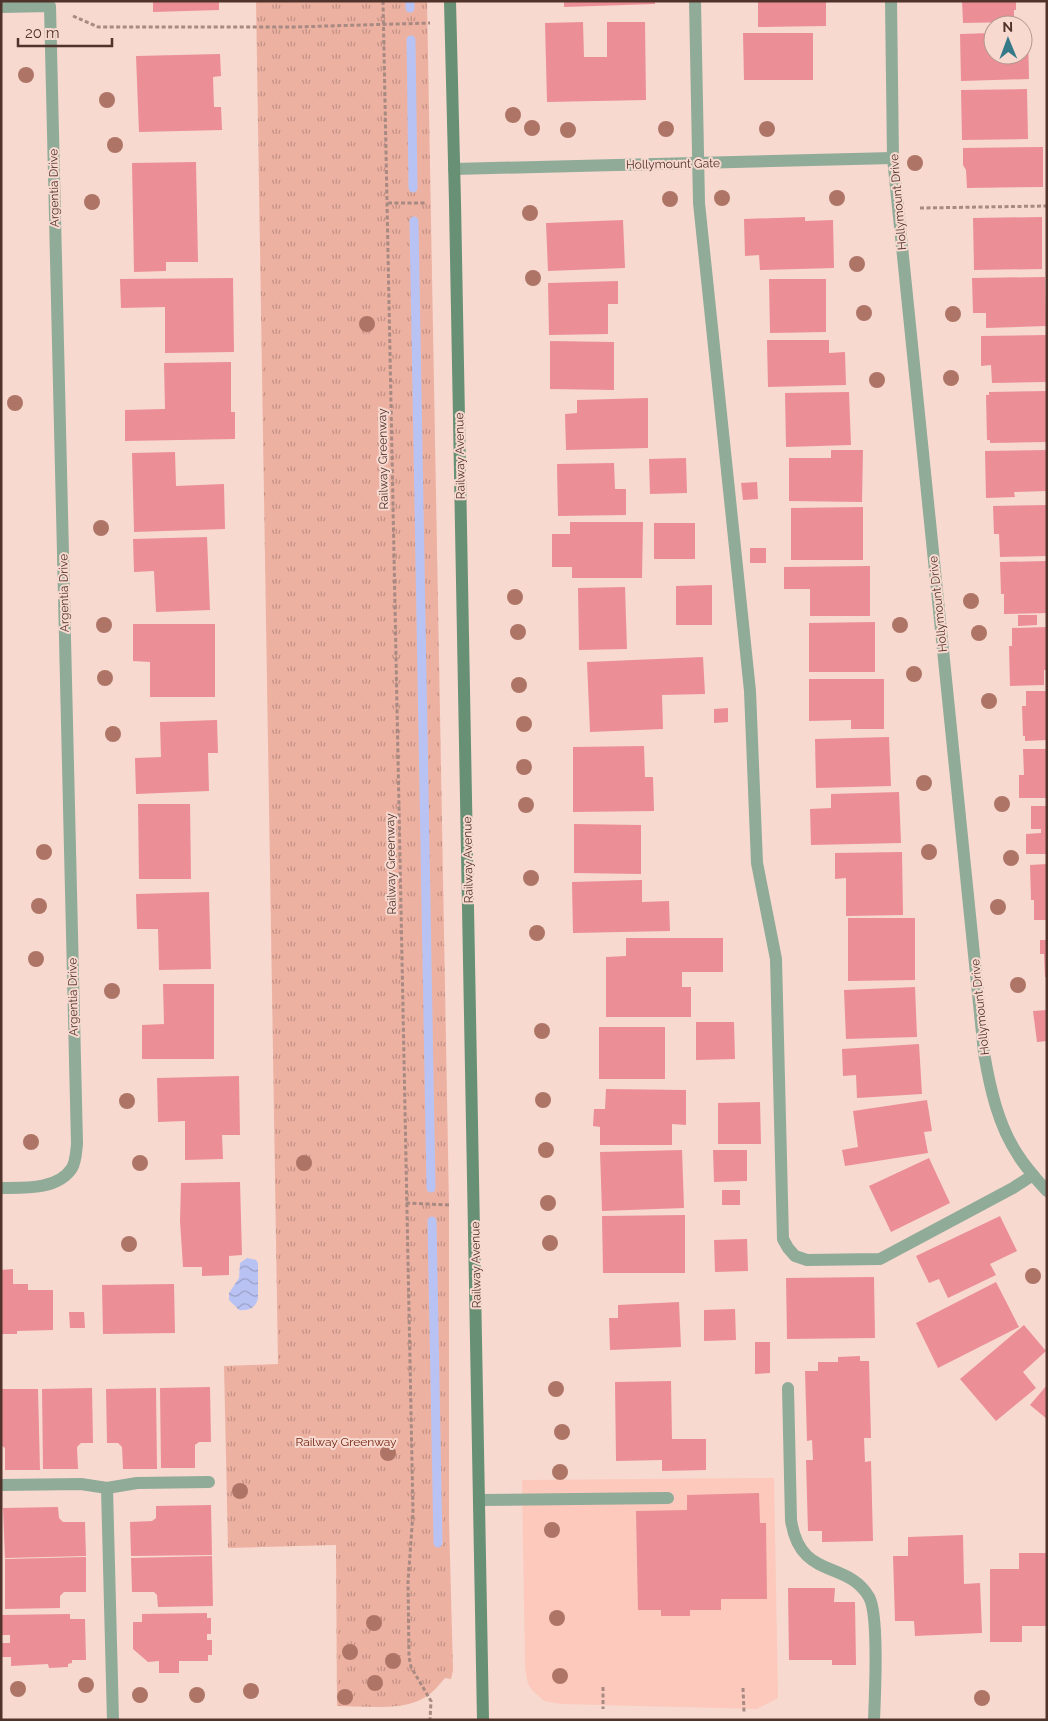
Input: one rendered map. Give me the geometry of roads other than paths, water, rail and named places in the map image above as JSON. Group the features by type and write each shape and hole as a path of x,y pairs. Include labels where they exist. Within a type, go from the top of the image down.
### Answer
{"main road":[{"name":"Railway Avenue","path":"450,1 484,1720"}],"street":[{"path":"695,1 698,203 750,691 757,863 776,959 783,1239 795,1256 807,1260 880,1259 1013,1188 1033,1175"},
{"name":"Hollymount Drive","path":"891,1 893,158 984,1053 990,1088 1003,1126 1018,1155 1047,1191"},
{"name":"Argentia Drive","path":"1,7 50,6 77,1144 73,1167 55,1182 31,1187 1,1188"},
{"name":"Hollymount Gate","path":"454,169 893,158"},
{"path":"788,1388 792,1532 797,1545 808,1557 855,1582 869,1596 874,1615 874,1720"},
{"path":"1,1485 80,1484 107,1488 137,1483 209,1482"},
{"path":"107,1488 114,1720"},
{"path":"480,1500 668,1498"}],"water":[{"path":"247,1258 256,1260 258,1263 258,1298 252,1308 239,1310 229,1300 229,1293 239,1278 240,1263"}],"waterway":[{"path":"410,1 410,8"},
{"path":"411,40 413,188"},
{"path":"414,221 431,1188"},
{"path":"432,1221 438,1543"}],"park label":[{"name":"Railway Greenway","path":"346,1442"}]}
